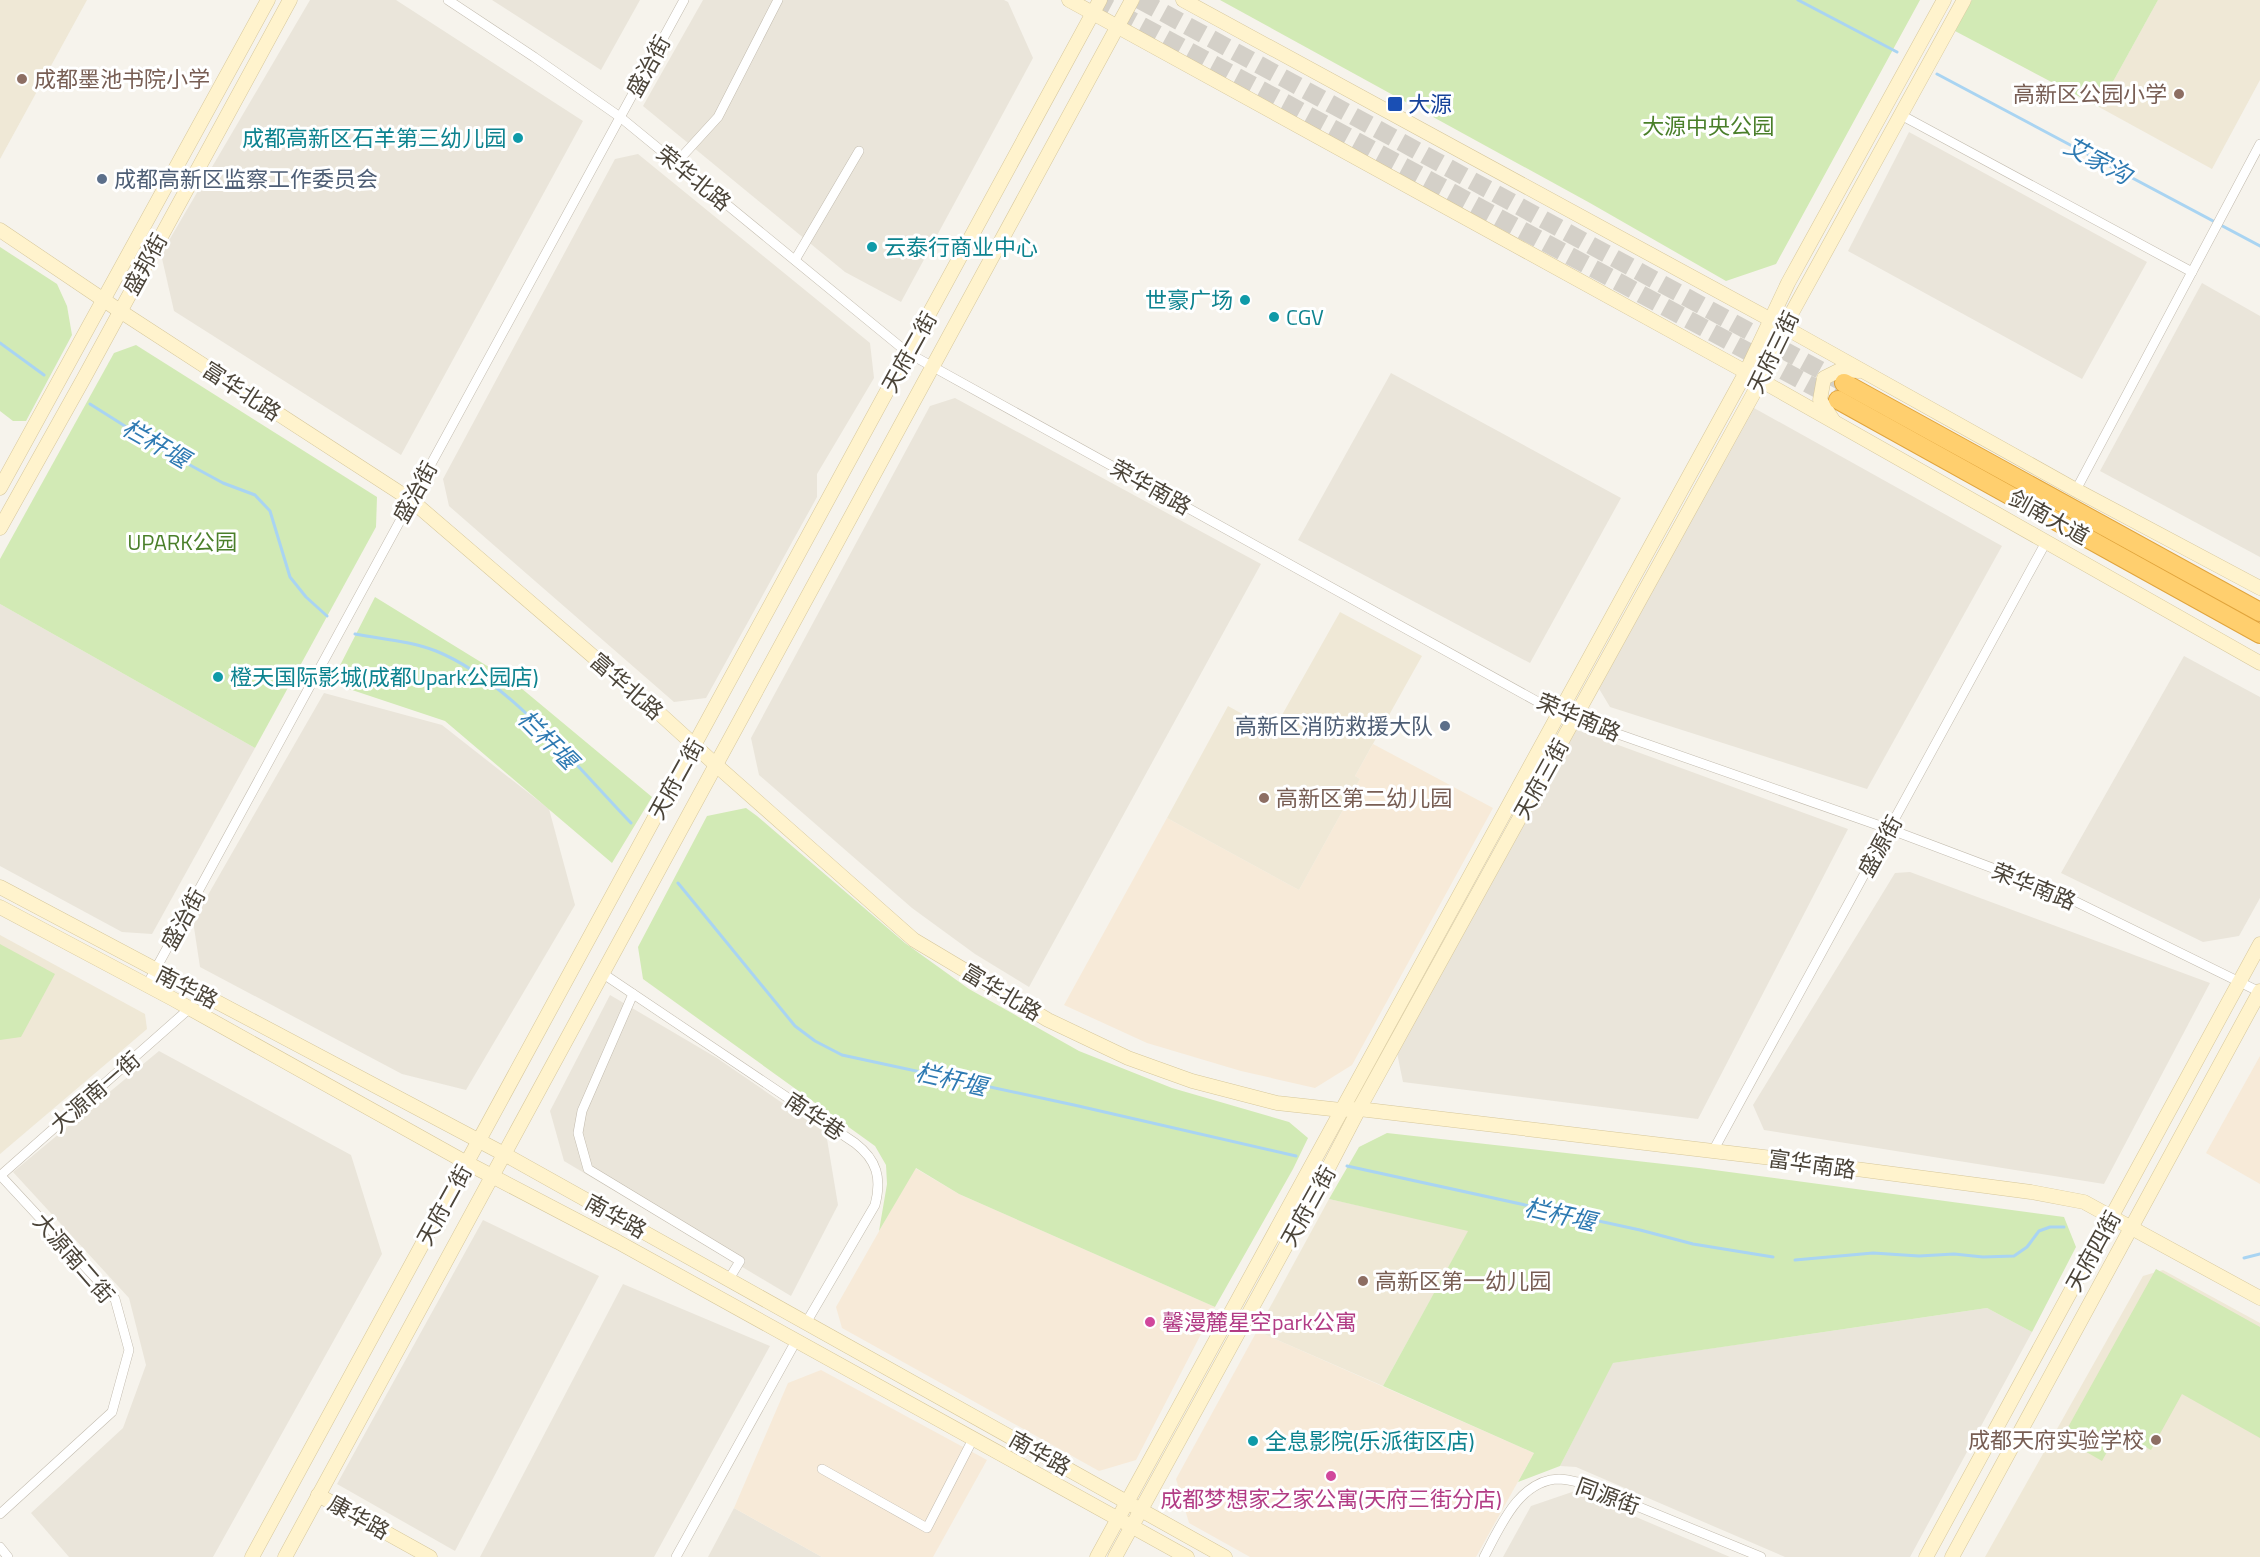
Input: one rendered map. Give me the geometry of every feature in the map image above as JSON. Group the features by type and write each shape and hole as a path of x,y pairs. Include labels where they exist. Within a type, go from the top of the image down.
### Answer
{"highway":[{"name":"剑南大道","path":"2260,612 1841,391 2260,634"}],"main road":[{"name":"盛邦街","path":"0,488 268,0"},
{"name":"盛邦街","path":"0,528 290,0"},
{"path":"1069,0 1097,6 1118,26 1761,380 2260,663"},
{"name":"天府二街","path":"285,1557 1132,0"},
{"path":"1183,0 1784,327 2076,490 2260,588"},
{"name":"天府三街","path":"1097,1557 1746,372 1788,283 1944,0"},
{"name":"天府三街","path":"1115,1557 1761,380 1784,327 1964,0"},
{"name":"天府二街","path":"252,1557 1097,6"},
{"name":"富华北路","path":"0,230 103,300 411,500 659,712 694,746 914,940 1048,1020 1128,1058 1192,1081 1278,1103 1341,1110"},
{"path":"1833,421 1820,400 1824,378 1840,370 1864,371"},
{"name":"南华路","path":"0,887 479,1140 1225,1557"},
{"name":"南华路","path":"0,907 190,1008 467,1163 618,1242 1186,1557"},
{"name":"天府四街","path":"1926,1557 2260,944"},
{"name":"天府四街","path":"1952,1557 2260,992"},
{"name":"富华南路","path":"1341,1110 1359,1109 1713,1151 2031,1192 2084,1202 2260,1298"},
{"name":"康华路","path":"318,1495 430,1557"}],"street":[{"name":"荣华北路","path":"448,0 620,117 908,353 933,367"},
{"name":"盛治街","path":"147,985 684,0"},
{"path":"676,163 718,117 778,0"},
{"path":"1901,115 2192,272"},
{"path":"2076,490 2260,144"},
{"path":"795,260 859,151"},
{"name":"荣华南路","path":"933,367 1558,713 1889,829 2056,892 2260,992"},
{"name":"盛源街","path":"1713,1151 2046,542"},
{"name":"南华巷","path":"602,973 855,1143 872,1158 879,1180 875,1205 806,1323"},
{"path":"633,994 582,1111 578,1133 588,1169 740,1261 729,1279"},
{"name":"大源南一街","path":"0,1176 190,1008"},
{"name":"大源南二街","path":"0,1176 115,1299 129,1350 112,1412 0,1514"},
{"path":"676,1557 796,1341"},
{"path":"822,1469 927,1528 973,1439"},
{"name":"同源街","path":"1484,1557 1510,1510 1524,1493 1558,1479 1578,1482 1761,1557"},
{"path":"0,1548 8,1557"}],"shaded area":[{"name":"成都墨池书院小学","path":"0,0 87,0 0,159"},
{"path":"310,0 396,0 583,121 401,455 174,311 161,254"},
{"path":"492,0 640,0 601,70"},
{"path":"703,0 1004,0 1008,2 1033,58 901,302 845,272 643,106"},
{"name":"高新区公园小学","path":"2158,0 2260,0 2260,80 2212,169 2099,107"},
{"path":"1909,132 2147,262 2082,379 1848,251"},
{"path":"638,154 870,343 874,378 817,474 817,497 706,698 674,702 449,506 443,479 615,159"},
{"path":"2202,283 2260,316 2260,557 2100,471"},
{"path":"1391,373 1621,498 1530,663 1298,540"},
{"path":"955,398 1261,564 1029,987 975,954 912,908 759,775 751,738 930,406"},
{"path":"1745,403 2002,546 1867,789 1610,707 1595,682"},
{"path":"0,604 255,748 152,934 122,932 0,866"},
{"path":"1340,612 1422,656 1355,776 1360,779 1299,890 1167,818 1228,706 1273,731"},
{"path":"2184,656 2260,697 2260,898 2239,936 2203,942 2061,873"},
{"path":"324,693 442,725 549,809 575,905 466,1090 402,1074 200,967 193,921"},
{"path":"1569,727 1848,829 1698,1119 1403,1082 1396,1048"},
{"path":"1373,744 1493,808 1352,1065 1315,1088 1241,1071 1147,1043 1064,1005 1167,818 1299,890 1360,779 1355,776"},
{"path":"1910,872 2210,983 2104,1184 1764,1130 1753,1105 1895,873"},
{"path":"0,935 145,1014 147,1029 0,1154"},
{"path":"610,995 717,1058 826,1133 838,1205 791,1296 564,1161 550,1111"},
{"path":"159,1051 351,1155 382,1254 213,1557 69,1557 31,1513 123,1428 146,1365 129,1298 13,1172"},
{"path":"2260,1056 2260,1184 2206,1153"},
{"path":"915,1168 959,1194 1215,1307 1136,1460 1099,1471 842,1328 836,1307"},
{"name":"高新区第一幼儿园","path":"1329,1199 1469,1230 1383,1386 1257,1331"},
{"path":"483,1220 599,1276 455,1551 337,1484"},
{"name":"成都天府实验学校","path":"2163,1270 2260,1323 2260,1557 1985,1557 2143,1276"},
{"path":"623,1284 770,1346 654,1557 480,1557"},
{"path":"1987,1308 2032,1332 1910,1557 1785,1557 1576,1467 1560,1466 1612,1363"},
{"path":"1257,1331 1534,1453 1476,1557 1250,1557 1189,1523 1176,1479"},
{"path":"821,1370 987,1460 933,1557 822,1557 734,1508 788,1383"},
{"path":"1575,1491 1730,1557 1503,1557 1531,1506"},
{"path":"734,1508 822,1557 708,1557"}],"green space":[{"name":"大源中央公园","path":"1220,0 1920,0 1776,264 1726,281 1590,203"},
{"path":"1972,0 2158,0 2099,107 1955,31"},
{"path":"0,247 57,284 67,306 72,335 26,421 13,421 0,411"},
{"name":"UPARK公园","path":"136,345 377,497 376,527 255,748 0,604 0,559 114,353"},
{"path":"375,597 515,683 652,797 612,863 445,721 331,683"},
{"path":"746,808 905,943 969,989 1079,1051 1172,1088 1289,1122 1308,1138 1293,1169 1215,1307 959,1194 916,1168 879,1231 887,1184 886,1165 875,1146 643,979 638,947 707,816"},
{"path":"0,944 55,974 21,1037 0,1040"},
{"path":"1387,1133 1699,1168 2064,1217 2076,1247 2032,1332 1987,1308 1613,1363 1560,1466 1518,1482 1534,1453 1383,1386 1468,1231 1329,1199 1359,1147"},
{"path":"2156,1269 2260,1327 2260,1438 2182,1394 2151,1450 2118,1432 2102,1461 2062,1438"}],"waterway":[{"name":"艾家沟","path":"1798,0 1897,52"},
{"name":"艾家沟","path":"1937,74 2260,246"},
{"name":"栏杆堰","path":"0,343 44,375"},
{"name":"栏杆堰","path":"90,404 166,452 223,483 255,495 270,511 290,577 306,597 327,616"},
{"name":"栏杆堰","path":"355,634 427,648 463,664 515,703 565,752 631,823"},
{"name":"栏杆堰","path":"678,883 795,1026 815,1041 842,1055 1296,1156"},
{"name":"栏杆堰","path":"1347,1166 1640,1230 1693,1244 1773,1257"},
{"name":"栏杆堰","path":"1795,1260 1873,1253 1919,1256 1954,1254 1983,1257 2014,1256 2027,1247 2039,1231 2050,1227 2064,1227"},
{"name":"栏杆堰","path":"2244,1258 2260,1254"}],"tunnel":[{"path":"1094,0 1838,400"},
{"path":"1140,0 1844,383"}],"place":[{"name":"成都墨池书院小学","path":"22,79"},
{"name":"高新区公园小学","path":"2179,94"},
{"name":"大源","path":"1395,104"},
{"name":"成都高新区石羊第三幼儿园","path":"518,138"},
{"name":"成都高新区监察工作委员会","path":"102,179"},
{"name":"云泰行商业中心","path":"872,247"},
{"name":"世豪广场","path":"1245,300"},
{"name":"CGV","path":"1274,317"},
{"name":"橙天国际影城(成都Upark公园店)","path":"218,677"},
{"name":"高新区消防救援大队","path":"1445,726"},
{"name":"高新区第二幼儿园","path":"1264,798"},
{"name":"高新区第一幼儿园","path":"1363,1281"},
{"name":"馨漫麓星空park公寓","path":"1150,1322"},
{"name":"成都天府实验学校","path":"2156,1440"},
{"name":"全息影院(乐派街区店)","path":"1253,1441"},
{"name":"成都梦想家之家公寓(天府三街分店)","path":"1331,1476"}]}
